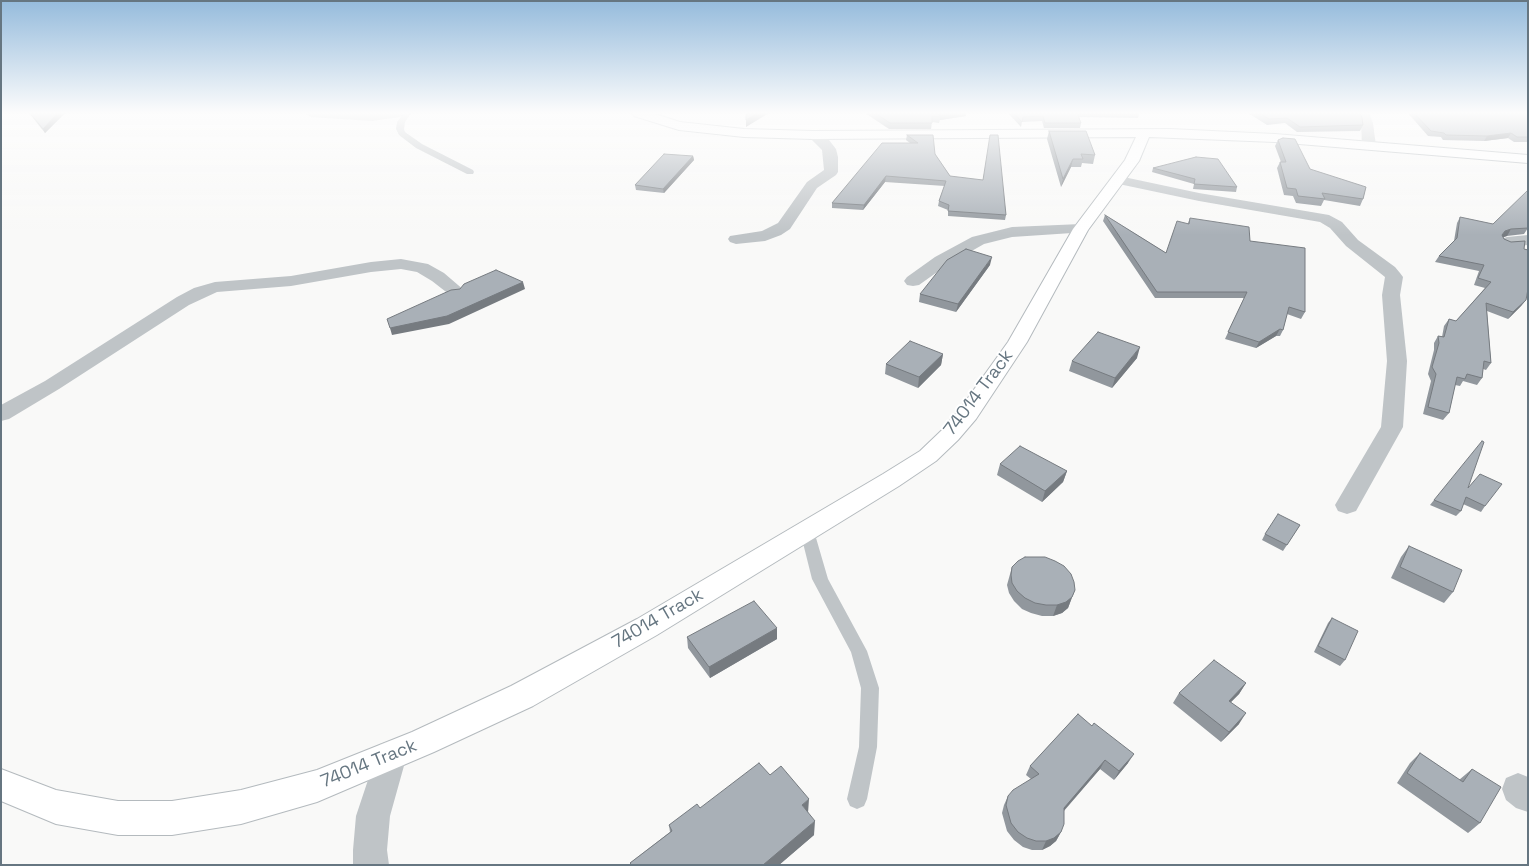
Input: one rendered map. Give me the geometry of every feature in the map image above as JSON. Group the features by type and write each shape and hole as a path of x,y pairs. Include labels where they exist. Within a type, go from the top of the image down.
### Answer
{"street":[{"path":"736,239 765,236 784,226 812,185 830,172 830,153"},
{"name":"74014 Track","path":"1,785 56,807 118,818 172,818 240,807 310,788 423,742 522,696 647,627 928,456 950,435 968,414 1017,342 1081,229 1095,208 1119,180 1135,153"},
{"path":"1458,153 1528,159"},
{"path":"1513,158 1528,168"},
{"path":"1119,180 1199,197 1324,218 1332,221 1352,243 1389,271 1394,277 1391,295 1397,361 1392,427 1347,505"},
{"path":"913,281 941,261 978,240 1012,232 1081,229"},
{"path":"1507,242 1528,240"},
{"path":"1,414 52,385 183,301 200,292 215,287 291,281 371,267 401,264 422,268 438,276 456,291"},
{"path":"371,865 370,850 373,816 391,755"}],"lane":[{"path":"434,153 470,172"},
{"path":"807,531 820,579 859,651 870,688 868,747 857,799"}],"building":[{"path":"873,153 935,153 950,176 983,180 987,153 1000,153 1006,215 948,211 949,205 939,201 946,181 886,176 864,205 832,203"},
{"path":"1056,153 1094,153 1095,155 1081,154 1083,159 1073,159 1063,179"},
{"path":"1283,153 1302,153 1310,169 1366,187 1363,199 1322,193 1325,199 1298,196 1296,189 1287,188 1280,162 1286,162"},
{"path":"664,154 693,156 663,189 635,185"},
{"path":"1196,157 1218,159 1237,187 1194,184 1195,179 1153,168"},
{"path":"1528,190 1528,228 1511,229 1505,231 1502,235 1504,239 1511,242 1525,241 1524,249 1528,250 1528,289 1526,300 1513,312 1486,303 1491,363 1484,361 1482,378 1467,374 1465,379 1457,377 1449,413 1428,407 1436,374 1432,367 1439,343 1438,336 1444,337 1449,319 1456,321 1491,282 1478,278 1484,265 1439,256 1457,238 1460,217 1493,224"},
{"path":"1105,215 1166,253 1177,221 1189,224 1190,218 1249,227 1250,241 1305,248 1305,312 1289,307 1283,330 1280,329 1259,342 1228,332 1247,292 1157,292"},
{"path":"966,249 992,257 958,304 920,294 947,260"},
{"path":"496,270 523,282 447,316 390,328 387,319 451,290 460,289 464,284"},
{"path":"1098,332 1140,347 1115,378 1072,361"},
{"path":"910,341 943,354 919,377 886,364"},
{"path":"1482,441 1484,442 1468,488 1480,474 1502,484 1485,506 1466,497 1461,511 1434,500"},
{"path":"1020,446 1067,471 1045,491 1000,464"},
{"path":"1278,514 1300,525 1287,545 1265,534"},
{"path":"1409,546 1462,570 1453,592 1400,567"},
{"path":"1025,557 1045,557 1064,566 1071,574 1074,582 1075,590 1072,597 1066,602 1057,605 1035,603 1025,598 1017,591 1012,583 1011,575 1012,567"},
{"path":"754,601 777,628 709,667 687,637"},
{"path":"1332,618 1358,631 1345,660 1318,646"},
{"path":"1214,660 1246,683 1229,701 1246,713 1229,732 1179,693"},
{"path":"1078,714 1092,726 1094,723 1134,754 1119,771 1105,760 1064,808 1064,824 1061,832 1054,838 1046,841 1036,841 1027,838 1018,832 1011,823 1006,805 1008,796 1013,790 1039,774 1030,766"},
{"path":"1420,753 1463,782 1472,769 1501,787 1480,823 1407,773"},
{"path":"759,763 770,775 781,766 809,799 802,805 815,821 763,865 632,865 630,863 672,831 669,825 697,804 700,808"}]}
